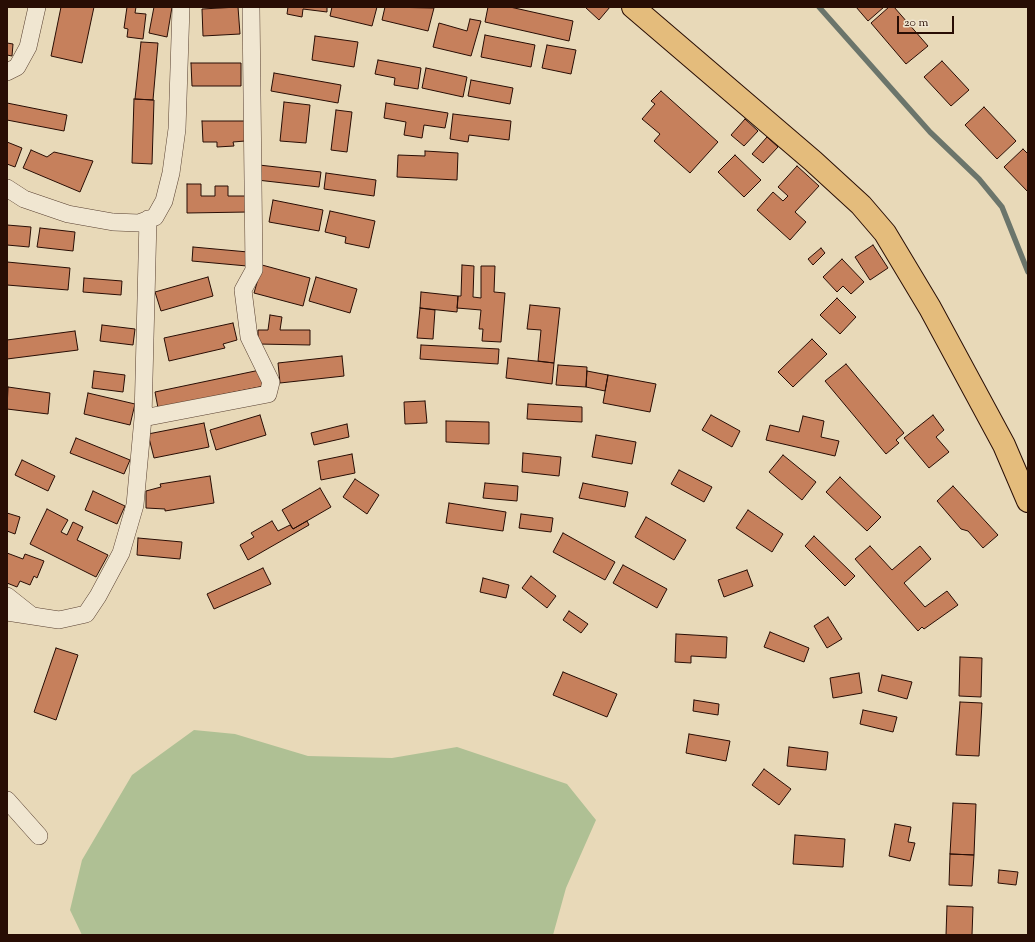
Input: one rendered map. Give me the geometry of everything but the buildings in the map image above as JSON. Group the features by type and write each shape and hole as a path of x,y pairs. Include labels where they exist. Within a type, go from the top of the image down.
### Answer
{"main road":[{"path":"633,7 813,161 861,205 886,233 930,308 1004,445 1028,501"}],"street":[{"path":"7,72 17,66 28,47 37,7"},
{"path":"7,188 24,199 68,214 113,222 139,223 155,217 164,201 171,173 177,129 181,7"},
{"path":"143,418 268,394 271,382 249,337 243,290 254,270 252,7"},
{"path":"7,612 59,620 86,614 98,596 121,553 135,505 143,418 148,219"},
{"path":"7,596 32,617"},
{"path":"7,800 39,836"}],"green space":[{"path":"194,730 235,734 308,756 392,758 457,747 567,784 596,820 566,888 553,935 82,935 70,910 82,860 132,775"}],"waterway":[{"path":"819,7 930,132 979,179 1002,207 1028,272"}]}
